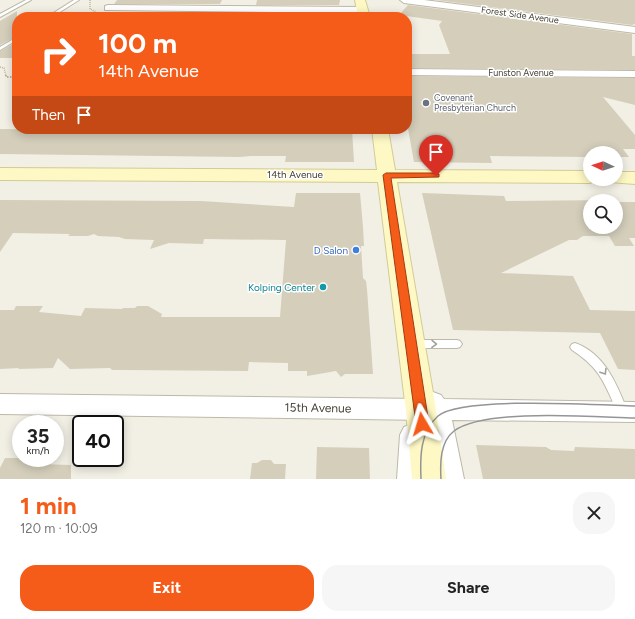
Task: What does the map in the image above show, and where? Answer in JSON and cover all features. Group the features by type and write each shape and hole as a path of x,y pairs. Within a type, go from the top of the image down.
{"street":[{"name":"Forest Side Avenue","path":"404,0 635,30"},
{"path":"108,8 237,4 362,9"},
{"name":"Funston Avenue","path":"412,72 635,74"},
{"path":"381,134 415,377 424,410 451,479"},
{"name":"14th Avenue","path":"0,174 583,177"},
{"path":"623,178 635,178"},
{"name":"15th Avenue","path":"0,404 629,412"},
{"path":"410,479 424,410"},
{"path":"424,410 429,479"}],"lane":[{"path":"0,16 29,0"},
{"path":"57,12 77,0"},
{"path":"0,49 12,41"},
{"path":"410,343 457,344"},
{"path":"576,347 591,356 601,366 629,412"}],"path":[{"path":"0,67 4,68 6,77 12,77"}],"building":[{"path":"117,0 222,0 220,4 114,4"},
{"path":"257,0 340,0 339,5 256,5"},
{"path":"436,0 635,0 635,24 632,25"},
{"path":"408,5 632,34 632,56 635,56 635,70 412,68 412,54 450,54 439,25 442,21 412,17 412,12 402,12"},
{"path":"12,14 12,39 0,45 0,21"},
{"path":"12,45 12,58 0,58 0,51"},
{"path":"412,76 635,78 635,105 603,97 635,135 635,149 623,149 623,146 583,146 583,157 490,156 492,163 414,162 409,134 412,134"},
{"path":"0,129 12,129 12,134 352,134 354,162 285,162 286,156 240,157 0,154"},
{"path":"623,149 629,157 623,157"},
{"path":"296,193 360,193 364,246 361,246 363,278 366,281 367,289 373,374 345,374 341,377 336,371 307,376 307,371 288,371 288,363 249,362 248,371 112,370 110,368 70,369 58,358 53,368 0,369 0,310 14,310 16,306 43,306 39,312 81,316 85,308 122,309 135,308 137,306 148,306 162,314 161,317 280,317 286,240 204,239 203,244 169,243 150,249 154,240 125,239 119,237 98,236 94,234 88,236 68,236 70,234 13,233 0,252 0,200 201,201 294,207"},
{"path":"422,193 504,196 506,201 583,200 583,234 623,234 623,202 635,202 635,238 629,238 634,246 615,246 609,236 583,236 577,240 569,240 501,273 573,276 590,310 635,311 635,370 618,369 600,333 453,330"},
{"path":"476,445 546,447 551,450 574,451 575,447 635,449 635,479 483,479"},
{"path":"317,447 369,448 370,479 316,479"},
{"path":"5,458 12,458 12,467 64,467 64,465 71,465 71,479 0,479 0,468"},
{"path":"262,460 271,460 274,464 286,464 285,479 250,479 252,463 257,463"}],"tram line":[{"path":"421,479 421,454 424,437 432,422 438,416 452,410 473,406 532,403 635,406"},
{"path":"441,479 441,460 443,447 446,441 454,431 469,424 490,419 541,416 635,418"}],"place":[{"name":"Covenant Presbyterian Church","path":"426,103"},
{"name":"D Salon","path":"356,250"},
{"name":"Kolping Center","path":"323,287"}],"route":[{"path":"422,424 386,175 436,176"}]}
